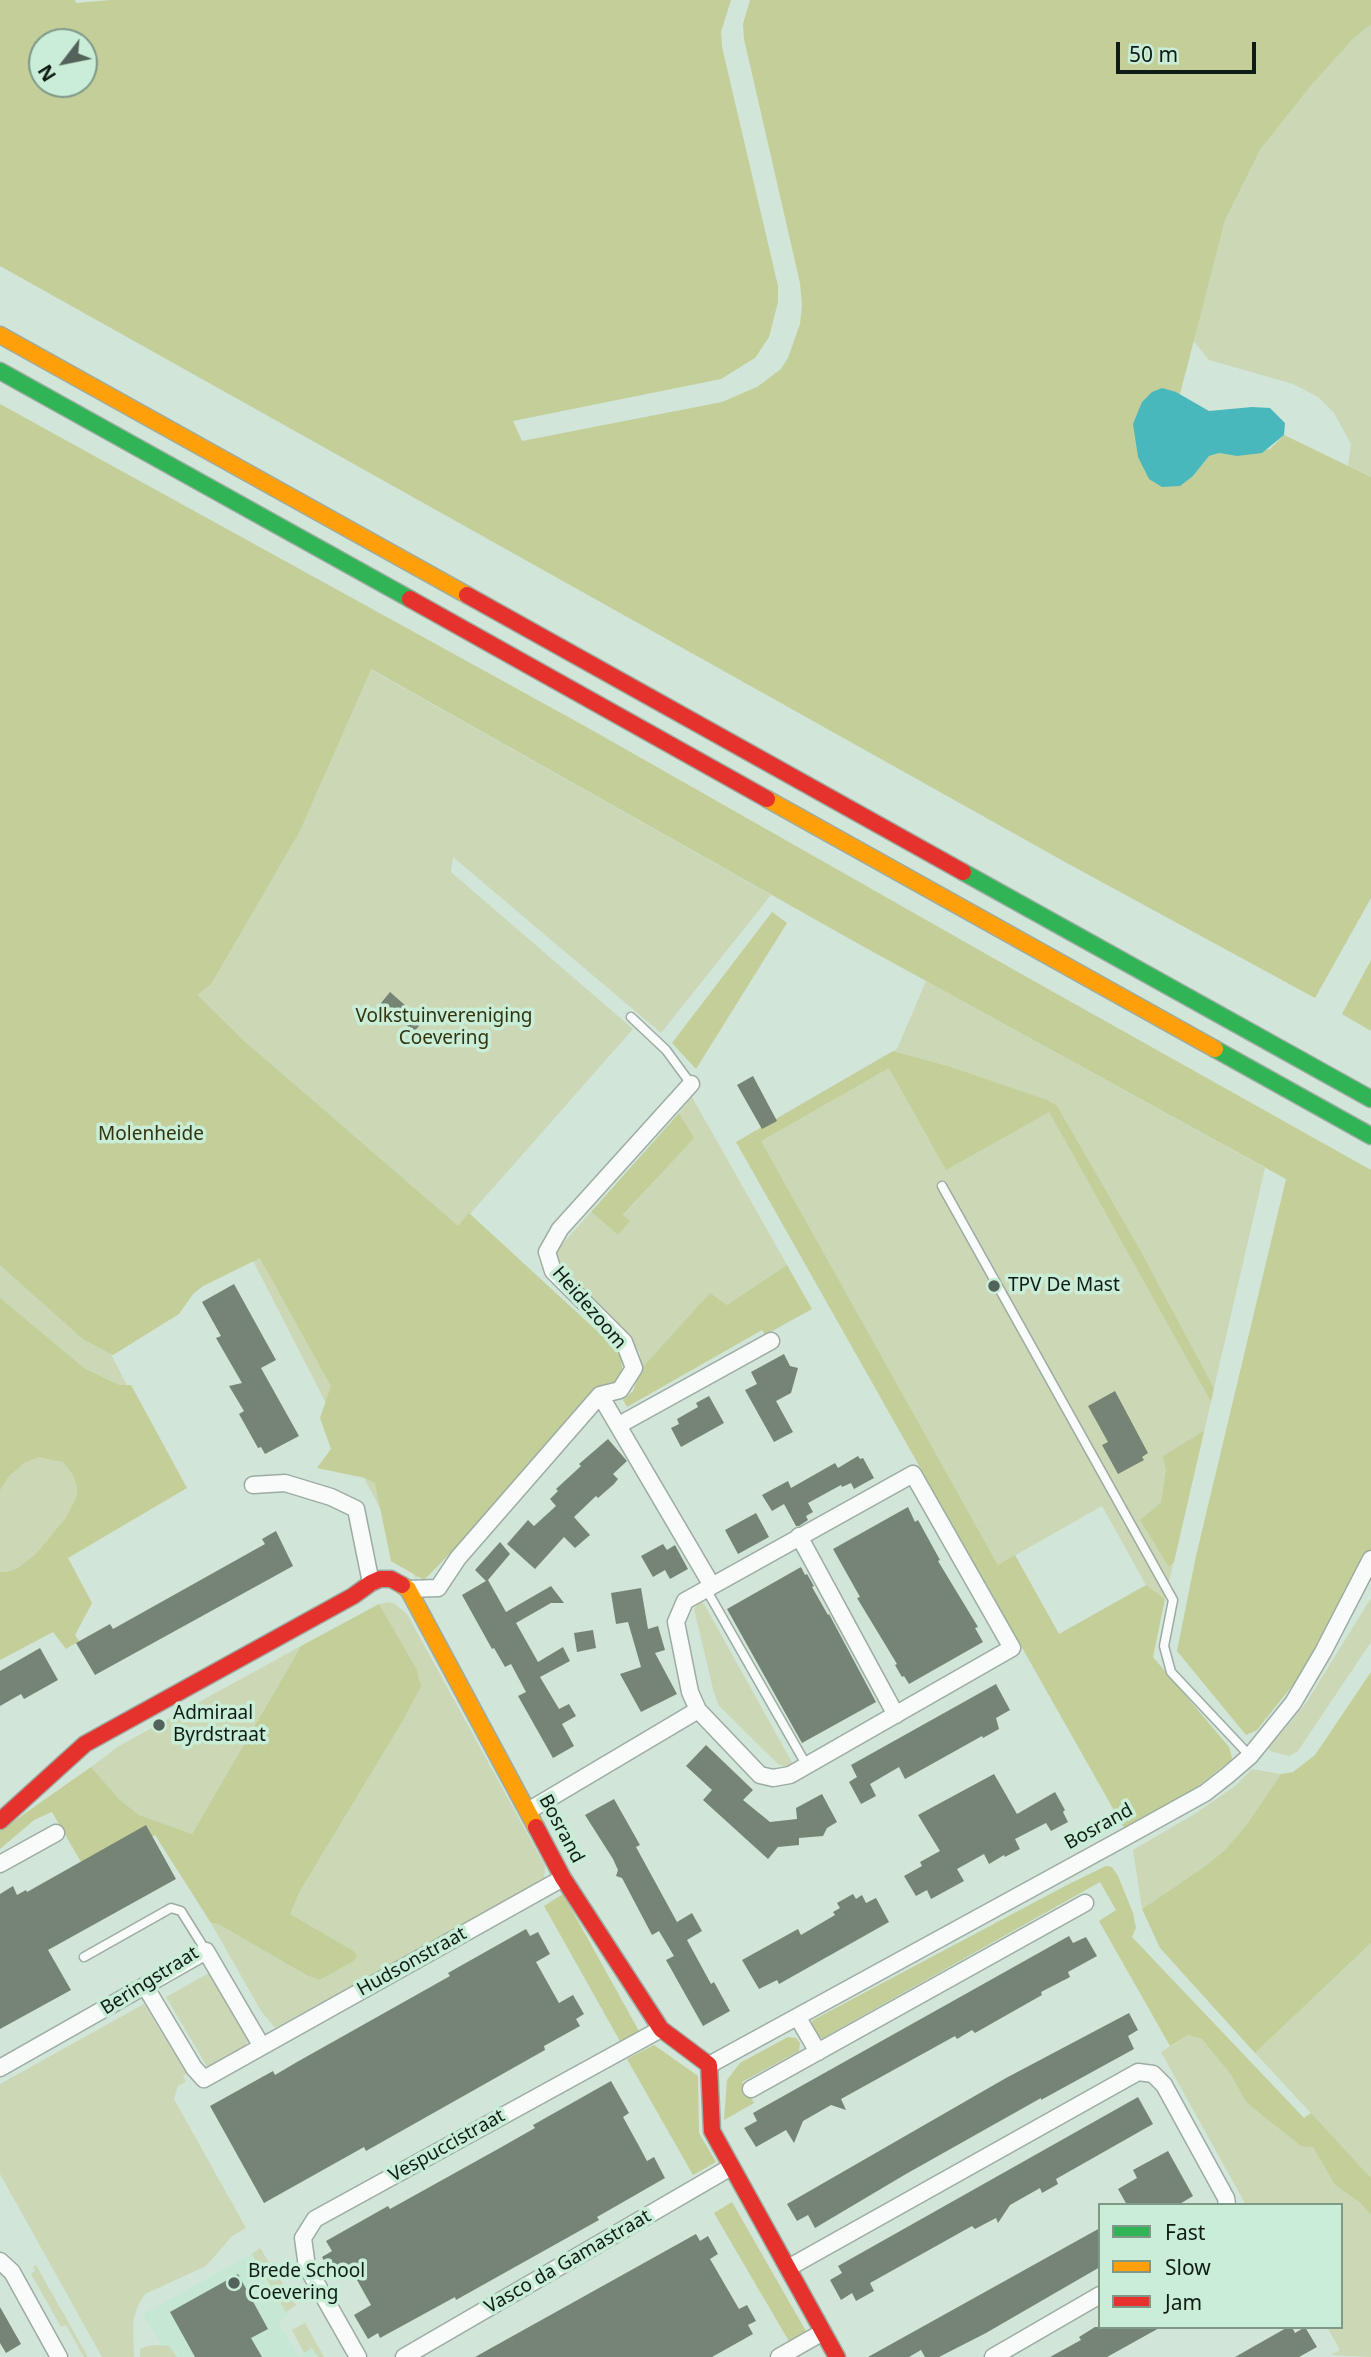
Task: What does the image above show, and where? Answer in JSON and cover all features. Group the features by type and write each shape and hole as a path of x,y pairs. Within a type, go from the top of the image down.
{"main road":[{"path":"0,335 1371,1099"},
{"path":"0,371 1371,1136"},
{"path":"0,1821 85,1744 354,1596 371,1583 380,1579 391,1579 408,1589"},
{"name":"Bosrand","path":"408,1589 562,1878 661,2029 709,2065"},
{"path":"709,2065 712,2131 837,2357"}],"street":[{"name":"Heidezoom","path":"600,1395 620,1390 634,1368 624,1342 553,1271 547,1252 560,1229 691,1084"},
{"path":"619,1425 771,1341"},
{"path":"408,1589 438,1588 458,1558 600,1395 709,1586"},
{"path":"913,1474 1012,1648 807,1766 790,1775 774,1778 760,1775 698,1710 690,1692 676,1622 685,1601 799,1536 913,1474"},
{"path":"253,1485 285,1483 356,1508 371,1583"},
{"path":"799,1536 897,1715"},
{"name":"Bosrand","path":"709,2065 1205,1793 1250,1756 1293,1703 1371,1559"},
{"path":"528,1811 698,1710"},
{"path":"0,1864 56,1833"},
{"name":"Hudsonstraat","path":"145,1986 194,2068 204,2079 562,1878"},
{"path":"751,2089 1085,1903"},
{"path":"206,1951 261,2045"},
{"name":"Beringstraat","path":"0,2068 206,1951"},
{"path":"798,2018 818,2052"},
{"name":"Vespuccistraat","path":"358,2357 307,2267 303,2238 315,2220 661,2029"},
{"path":"788,2268 1139,2072 1153,2074 1164,2085 1227,2203"},
{"name":"Vasco da Gamastraat","path":"404,2357 731,2167"},
{"path":"0,2261 12,2272 59,2357"},
{"path":"993,2357 1098,2296"},
{"path":"779,2357 823,2332"}],"lane":[{"name":"Heidezoom","path":"631,1017 666,1050 691,1084"},
{"path":"942,1186 1174,1600 1164,1646 1171,1672 1250,1756"},
{"path":"709,1586 807,1766"},
{"name":"Beringstraat","path":"84,1957 172,1908 181,1911 206,1951"}],"shaded area":[{"name":"Brede School Coevering","path":"252,2254 289,2316 278,2322 298,2356 312,2348 318,2357 168,2357 143,2314"}],"green space":[{"path":"0,0 75,0 76,3 111,0 731,0 721,32 722,47 778,286 778,302 769,337 755,358 721,379 513,421 522,441 722,402 757,387 781,369 788,358 800,324 800,283 744,39 743,24 750,0 1371,0 1371,24 1352,40 1309,88 1260,150 1225,220 1180,394 1162,388 1193,476 1209,456 1219,453 1237,456 1270,449 1284,435 1371,477 1371,898 1315,998 1065,862 0,266"},
{"path":"1371,24 1371,477 1348,466 1351,444 1334,413 1318,397 1293,384 1209,360 1193,340 1225,220 1260,150 1309,88 1352,40"},
{"name":"Molenheide","path":"0,404 590,729 1371,1170 1371,1551 1304,1671 1257,1730 1246,1735 1177,1651 1196,1556 1286,1179 857,943 371,669 300,831 211,984 197,995 244,1041 458,1226 469,1213 621,1353 622,1370 611,1389 424,1580 391,1561 375,1483 365,1478 317,1468 331,1449 320,1418 331,1386 260,1258 203,1286 193,1294 179,1314 113,1355 83,1339 0,1265"},
{"name":"Molenheide","path":"0,417 209,985 300,831 370,669 771,895 661,1033 453,857 451,872 633,1029 463,1222 614,1363 416,1579 247,1249 110,1352 178,1486 45,1571 0,1639"},
{"path":"772,912 787,923 696,1069 672,1043"},
{"path":"1371,960 1371,1031 1342,1014"},
{"path":"926,981 1265,1168 1214,1388 1144,1257 1045,1099 948,1066 893,1051 897,1049"},
{"path":"893,1051 948,1066 1045,1099 1057,1106 1144,1257 1214,1388 1211,1402 1049,1112 946,1170 889,1068 761,1141 998,1565 1015,1555 1059,1634 1146,1585 1165,1599 1153,1657 1229,1747 1232,1757 1193,1790 1124,1828 736,1142"},
{"name":"TPV De Mast","path":"889,1068 1049,1112 1211,1402 1165,1599 1146,1585 1102,1506 998,1565 760,1140"},
{"path":"692,1097 787,1265 727,1305 710,1294 641,1369 640,1353 629,1338 553,1265 556,1251 591,1212 618,1235 623,1216 693,1138 679,1113"},
{"path":"679,1113 694,1138 623,1215 630,1221 618,1235 591,1212"},
{"path":"787,1265 812,1309 765,1335 762,1330 627,1407 623,1400 633,1391 641,1369 710,1293 727,1305"},
{"path":"0,1298 85,1369 119,1385 131,1385 187,1488 68,1558 92,1603 75,1635 79,1641 66,1649 53,1632 0,1660 0,1572 18,1568 35,1555 66,1518 77,1496 77,1486 63,1462 39,1457 24,1463 9,1476 0,1490"},
{"path":"1204,1431 1174,1562 1169,1567 1140,1520 1161,1503 1166,1470 1163,1456"},
{"path":"1371,1598 1371,1642 1298,1751 1289,1756 1270,1751 1267,1746 1279,1736 1306,1703"},
{"path":"389,1602 407,1614 545,1866 544,1880 275,2028 261,2011 211,1923 218,1924 308,1976 320,1980 357,1957 354,1951 290,1914 300,1891 401,1724 420,1679 379,1604"},
{"path":"703,1602 794,1766 789,1768 778,1764 719,1706 694,1609"},
{"path":"379,1604 417,1670 421,1686 300,1891 290,1914 354,1951 357,1956 354,1961 320,1980 308,1976 218,1924 211,1923 155,1835 88,1874 52,1812 34,1820 0,1849 0,1831 91,1767 119,1799 139,1815 192,1834 301,1646"},
{"path":"301,1646 192,1834 139,1815 119,1799 91,1767 119,1746"},
{"path":"1371,1672 1371,1943 1255,2053 1160,1948 1142,1909 1225,1850 1247,1824 1281,1774 1293,1772 1315,1755"},
{"path":"1252,1769 1281,1774 1247,1824 1225,1850 1204,1867 1142,1909 1133,1850 1196,1813 1235,1786"},
{"path":"1106,1866 1112,1867 1118,1876 1133,1913 1136,1928 1132,1937 1304,2118 1311,2113 1371,2178 1371,2215 1359,2202 1335,2185 1313,2147 1301,2146 1246,2102 1231,2075 1202,2039 1188,2035 1170,2046 1099,1921 1116,1910 1100,1882 823,2038 814,2036 810,2025 813,2020"},
{"path":"563,1894 640,2033 621,2043 544,1906"},
{"path":"1371,1943 1371,2178 1255,2053"},
{"path":"209,1973 248,2041 244,2048 208,2068 166,1997"},
{"path":"144,2004 187,2074 183,2076 186,2082 178,2086 174,2099 246,2228 232,2236 206,2266 145,2294 138,2305 133,2322 134,2357 102,2357 0,2174 0,2084"},
{"path":"1188,2035 1202,2039 1231,2075 1246,2102 1313,2147 1335,2185 1359,2202 1371,2215 1371,2357 1331,2355 1340,2350 1328,2329 1343,2329 1343,2203 1245,2203 1161,2052"},
{"path":"788,2037 796,2038 800,2043 799,2051 742,2082 754,2103 724,2120 727,2080 740,2063"},
{"path":"654,2045 698,2076 699,2133 716,2162 693,2175 627,2059"},
{"path":"732,2202 807,2333 790,2343 714,2213"},
{"path":"260,2248 296,2305 286,2312 252,2254"},
{"path":"36,2265 88,2357 84,2357 66,2325 61,2327 31,2274"},
{"path":"305,2323 324,2357 318,2357 312,2348 304,2353 292,2330"},
{"path":"156,2345 169,2346 177,2357 140,2357 140,2349"}],"water":[{"path":"1162,388 1176,392 1209,411 1270,408 1285,423 1284,435 1262,453 1237,456 1219,453 1209,456 1193,476 1180,486 1162,487 1149,479 1138,457 1133,424 1142,402 1152,392"}],"building":[{"path":"390,992 423,1021 414,1032 381,1003"},
{"path":"753,1076 777,1121 762,1129 737,1085"},
{"path":"234,1284 276,1360 261,1368 299,1436 265,1454 261,1447 258,1448 239,1414 244,1411 229,1386 242,1383 216,1338 221,1336 202,1302"},
{"path":"784,1354 790,1366 798,1368 791,1393 776,1401 793,1432 774,1442 745,1390 757,1384 751,1372"},
{"path":"1115,1391 1148,1453 1142,1457 1144,1460 1118,1474 1102,1445 1108,1442 1088,1406"},
{"path":"709,1396 724,1423 681,1447 671,1428 679,1424 677,1419 698,1407 696,1403"},
{"path":"608,1439 627,1461 613,1474 618,1479 614,1484 598,1498 596,1496 574,1517 590,1535 575,1548 564,1537 535,1569 507,1544 528,1520 534,1526 556,1506 550,1499 558,1491 556,1489"},
{"path":"858,1456 863,1458 874,1478 854,1489 851,1483 842,1487 841,1485 808,1503 813,1512 806,1516 808,1520 799,1526 796,1526 784,1504 772,1511 762,1495 788,1481 791,1488 835,1463 838,1468"},
{"path":"908,1507 978,1627 975,1628 983,1642 909,1684 904,1676 902,1677 857,1598 860,1597 833,1549"},
{"path":"756,1513 769,1537 738,1554 725,1530"},
{"path":"276,1531 293,1566 95,1675 76,1643 110,1624 113,1629 265,1544 262,1539"},
{"path":"500,1542 510,1554 488,1580 506,1612 551,1586 564,1603 551,1603 516,1623 538,1662 563,1647 570,1661 540,1677 559,1709 569,1704 576,1716 562,1724 574,1746 553,1758 518,1696 526,1692 511,1664 505,1667 494,1648 492,1649 462,1595 486,1581 475,1570"},
{"path":"663,1544 667,1550 675,1545 688,1569 670,1579 665,1570 653,1577 641,1556"},
{"path":"801,1567 814,1586 812,1587 876,1702 802,1743 727,1609"},
{"path":"641,1588 648,1629 658,1626 665,1650 655,1653 677,1694 641,1712 620,1674 641,1667 628,1622 616,1624 611,1593"},
{"path":"593,1630 596,1648 577,1652 574,1633"},
{"path":"40,1648 58,1680 24,1699 21,1694 0,1706 0,1671"},
{"path":"996,1684 1010,1710 996,1718 999,1729 905,1779 899,1767 870,1784 876,1796 861,1804 849,1782 857,1777 851,1765"},
{"path":"706,1745 753,1790 743,1800 770,1822 797,1819 796,1808 822,1794 837,1822 827,1828 823,1836 799,1838 799,1845 778,1847 768,1859 703,1800 712,1790 686,1766"},
{"path":"994,1774 1017,1814 1055,1792 1068,1822 1051,1831 1046,1823 1015,1839 1020,1849 989,1864 984,1854 957,1869 964,1881 931,1899 927,1890 916,1896 904,1876 922,1866 920,1862 940,1851 918,1815"},
{"path":"614,1799 640,1845 636,1847 677,1922 692,1913 702,1931 687,1940 711,1984 714,1982 730,2011 703,2026 666,1960 674,1956 659,1931 652,1935 622,1878 616,1876 618,1870 613,1859 585,1815"},
{"path":"146,1825 176,1879 48,1950 71,1990 0,2029 0,1894 13,1886 17,1895 26,1890 27,1892"},
{"path":"853,1894 856,1899 862,1895 866,1903 876,1898 889,1922 779,1984 777,1980 759,1989 742,1960 798,1929 801,1935 835,1915 833,1912 840,1908 837,1903"},
{"path":"526,1929 530,1936 538,1932 550,1954 536,1962 559,2003 573,1995 584,2014 576,2019 580,2026 544,2046 545,2050 366,2151 364,2147 264,2203 210,2106 273,2071 275,2075 450,1976 448,1973"},
{"path":"1069,1936 1073,1943 1086,1937 1097,1956 1068,1972 1070,1977 975,2033 972,2030 957,2039 955,2036 841,2099 846,2110 831,2105 803,2121 794,2143 786,2130 756,2147 744,2128 757,2121 753,2113"},
{"path":"1129,2013 1138,2030 1128,2036 1134,2049 1041,2098 815,2228 808,2215 797,2221 787,2204 1006,2078"},
{"path":"611,2081 629,2113 623,2117 647,2161 654,2157 665,2178 597,2217 599,2220 456,2300 455,2297 380,2338 378,2333 368,2339 354,2315 371,2305 348,2264 332,2274 322,2257 332,2251 326,2241 498,2149 535,2128 533,2125"},
{"path":"1138,2097 1153,2124 1056,2179 1058,2184 1042,2193 1040,2188 1010,2205 998,2223 996,2218 975,2229 972,2226 870,2283 874,2291 856,2301 852,2293 841,2300 830,2280 842,2273 838,2266"},
{"path":"1168,2151 1193,2196 1181,2203 1126,2203 1118,2189 1137,2178 1133,2170"},
{"path":"1098,2229 1098,2268 986,2333 939,2357 925,2357 921,2350 909,2357 868,2357"},
{"path":"696,2234 700,2241 708,2236 718,2254 710,2259 739,2309 747,2305 756,2321 748,2325 753,2334 712,2357 475,2357"},
{"path":"238,2274 268,2329 251,2338 262,2357 195,2357 170,2312"},
{"path":"0,2307 21,2344 6,2353 0,2343"},
{"path":"1095,2327 1157,2329 1107,2357 1050,2357 1081,2340 1079,2337"},
{"path":"1284,2329 1293,2329 1295,2333 1306,2329 1317,2347 1299,2357 1235,2357"}],"traffic: fast":[{"path":"0,371 410,599"},
{"path":"963,872 1371,1099"},
{"path":"1215,1049 1371,1136"}],"traffic: slow":[{"path":"0,335 467,595"},
{"path":"767,799 1215,1049"},
{"path":"402,1585 408,1589 536,1827"}],"traffic: jam":[{"path":"467,595 963,872"},
{"path":"410,599 767,799"},
{"path":"0,1821 85,1744 353,1596 371,1583 380,1579 391,1579 402,1585"},
{"path":"536,1827 563,1878 661,2029 709,2065 712,2131 837,2357"}],"place":[{"name":"TPV De Mast","path":"994,1286"},
{"name":"Admiraal Byrdstraat","path":"159,1725"},
{"name":"Brede School Coevering","path":"234,2283"}],"park label":[{"name":"Volkstuinvereniging Coevering","path":"444,1028"}]}
